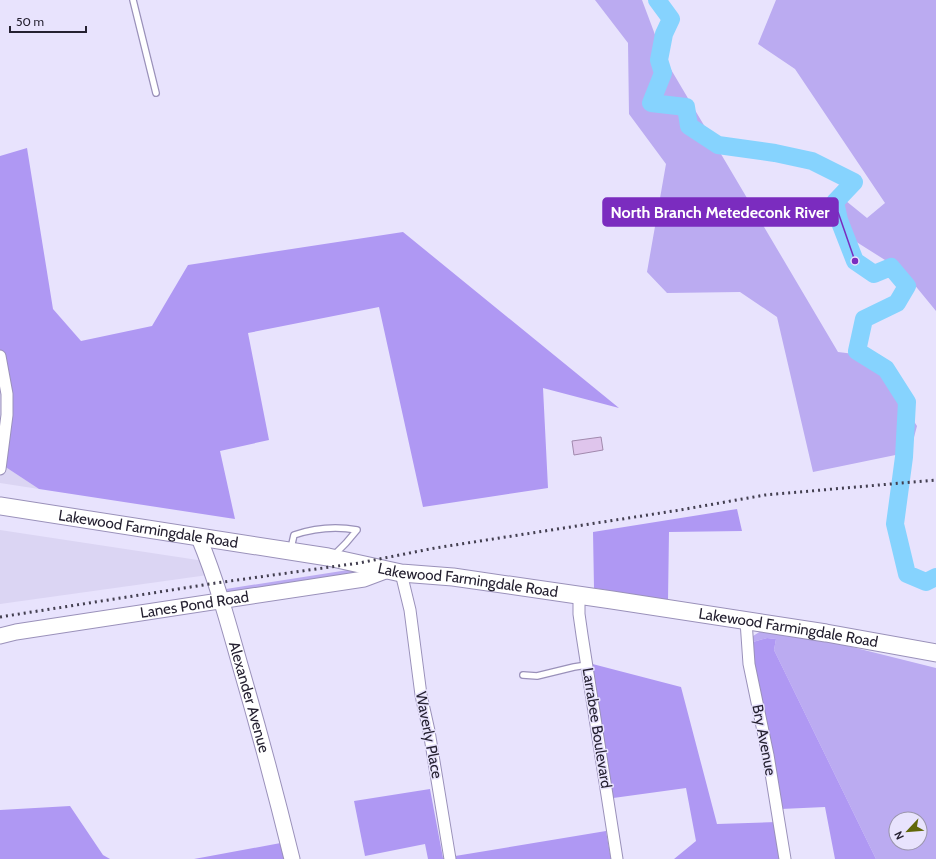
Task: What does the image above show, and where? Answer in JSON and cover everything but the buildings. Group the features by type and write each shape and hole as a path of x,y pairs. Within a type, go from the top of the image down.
{"main road":[{"name":"Lakewood Farmingdale Road","path":"0,506 331,557 395,572 453,577 862,638 936,653"}],"street":[{"path":"0,356 3,398 7,416 0,466"},
{"name":"Alexander Avenue","path":"200,538 210,563 266,756 292,859"},
{"name":"Lanes Pond Road","path":"0,636 16,632 364,579 395,572"},
{"name":"Waverly Place","path":"395,572 410,610 421,695 430,732 450,859"},
{"name":"Larrabee Boulevard","path":"579,596 579,614 617,859"},
{"name":"Bry Avenue","path":"746,621 749,664 768,755 785,859"}],"lane":[{"path":"133,0 156,93"},
{"path":"290,551 294,535 307,531 331,528 357,530 331,557"},
{"path":"523,675 538,676 587,665"}],"shaded area":[{"path":"595,0 642,0 663,56 838,352 871,356 917,426 910,452 813,472 777,317 740,292 667,293 647,272 666,164 629,114 628,43"},
{"path":"776,0 936,0 936,311 904,272 809,212 835,192 867,218 885,203 795,69 758,44"},
{"path":"27,148 53,309 81,341 152,326 188,265 403,232 619,408 543,388 548,488 423,507 379,307 248,333 269,440 220,451 235,519 39,489 4,466 0,355 0,156"},
{"path":"0,355 4,466 39,489 0,483"},
{"path":"737,509 742,531 669,532 668,600 594,588 593,532"},
{"path":"0,530 211,562 215,574 0,604"},
{"path":"348,570 359,572 358,575 228,592 226,589"},
{"path":"761,631 832,642 936,668 936,859 876,859 774,650 776,639 767,638 753,642 753,636"},
{"path":"767,638 776,639 774,650 876,859 835,859 825,807 781,809 753,664 753,642"},
{"path":"581,661 681,687 717,824 777,822 783,859 674,859 696,841 686,788 606,799"},
{"path":"430,789 443,858 606,831 611,859 428,859 425,844 365,856 354,801"},
{"path":"70,806 103,855 110,859 0,859 0,810"},
{"path":"286,842 290,859 194,859"}],"waterway":[{"path":"657,0 671,19 664,34 659,60 663,73 651,103 686,107 689,126 718,145 775,153 812,161 854,182 835,202 839,220 855,261 874,274 891,267 907,286 897,303 864,319 857,351 886,369 907,402 904,457 895,524 907,574 926,582 936,577"}],"railway":[{"path":"0,617 216,583 359,563 435,548 680,510 765,495 936,480"}],"place":[{"name":"North Branch Metedeconk River","path":"855,261"}]}
